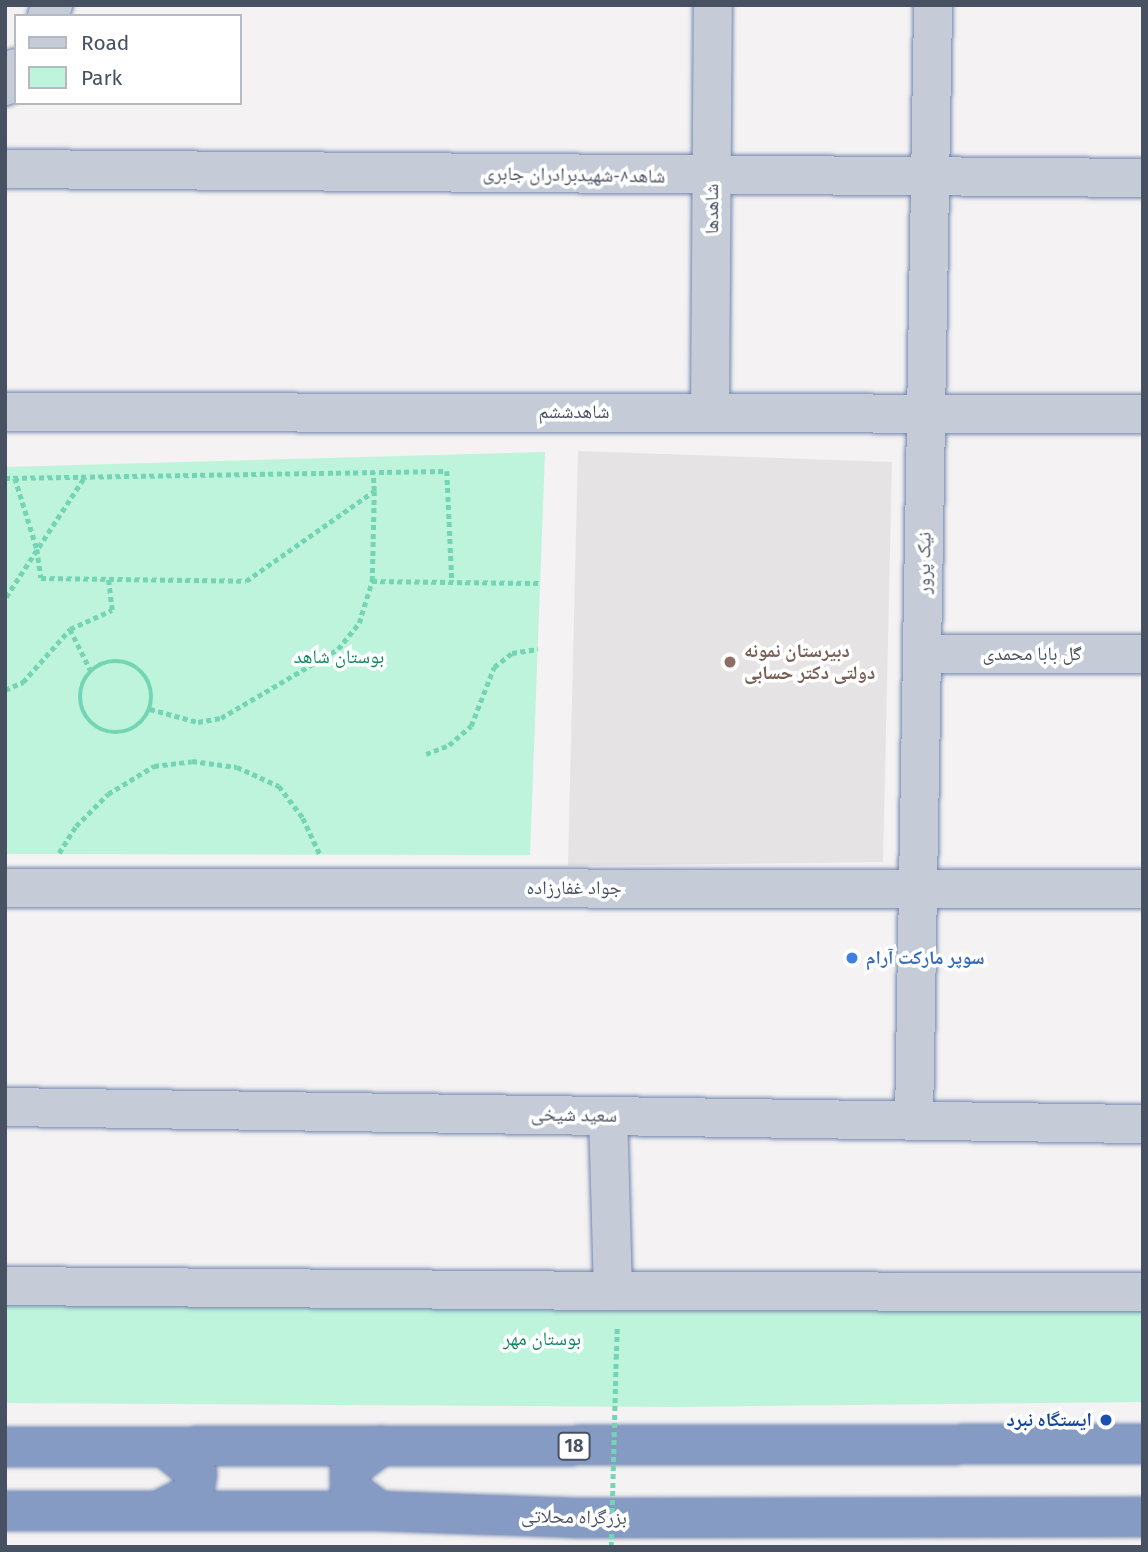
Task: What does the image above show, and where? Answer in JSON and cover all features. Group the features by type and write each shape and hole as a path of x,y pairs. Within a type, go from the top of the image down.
{"highway":[{"name":"18","path":"5,1447 1143,1444"},
{"path":"379,1511 350,1489 350,1469 381,1446"},
{"path":"158,1511 194,1493 197,1474 165,1447"},
{"name":"بزرگراه محلاتی","path":"5,1511 379,1511 576,1518 1143,1517"}],"street":[{"name":"شاهدها","path":"710,412 713,5"},
{"name":"نیک پرور","path":"914,1120 933,5"},
{"name":"شاهد۸-شهیدبرادران جابری","path":"5,169 1143,178"},
{"name":"شاهدششم","path":"5,412 1143,414"},
{"name":"گل بابا محمدی","path":"922,654 1143,654"},
{"name":"جواد غفارزاده","path":"5,888 1143,889"},
{"name":"سعید شیخی","path":"5,1107 1143,1124"},
{"path":"608,1116 615,1307"},
{"path":"5,1286 615,1307 1143,1293"}],"path":[{"path":"5,478 447,471 452,582"},
{"path":"149,709 198,722 220,718 276,688 338,649 359,622 372,581 373,472"},
{"path":"6,597 85,477"},
{"path":"15,478 37,550 41,578 246,582 374,491"},
{"path":"5,690 23,682 70,629 112,610 108,579"},
{"path":"372,581 540,583"},
{"path":"70,629 91,671"},
{"path":"426,754 449,745 471,726 482,687 494,667 512,653 538,649"},
{"path":"112,661 135,667 150,685 149,709 134,727 112,733 101,730 83,714 80,703 84,680 91,671 112,661"},
{"path":"59,854 76,826 108,794 154,766 192,761 237,767 279,786 303,818 320,854"},
{"path":"611,1547 615,1307"}],"shaded area":[{"name":"دبیرستان نمونه دولتی دکتر حسابی","path":"578,451 892,462 883,862 568,866"}],"green space":[{"name":"بوستان شاهد","path":"545,452 530,855 5,854 5,467"},
{"name":"بوستان مهر","path":"5,1268 1143,1274 1143,1402 676,1407 5,1403"}],"place":[{"name":"دبیرستان نمونه دولتی دکتر حسابی","path":"730,662"},
{"name":"سوپر مارکت آرام","path":"852,958"},
{"name":"ایستگاه نبرد","path":"1106,1420"}]}
